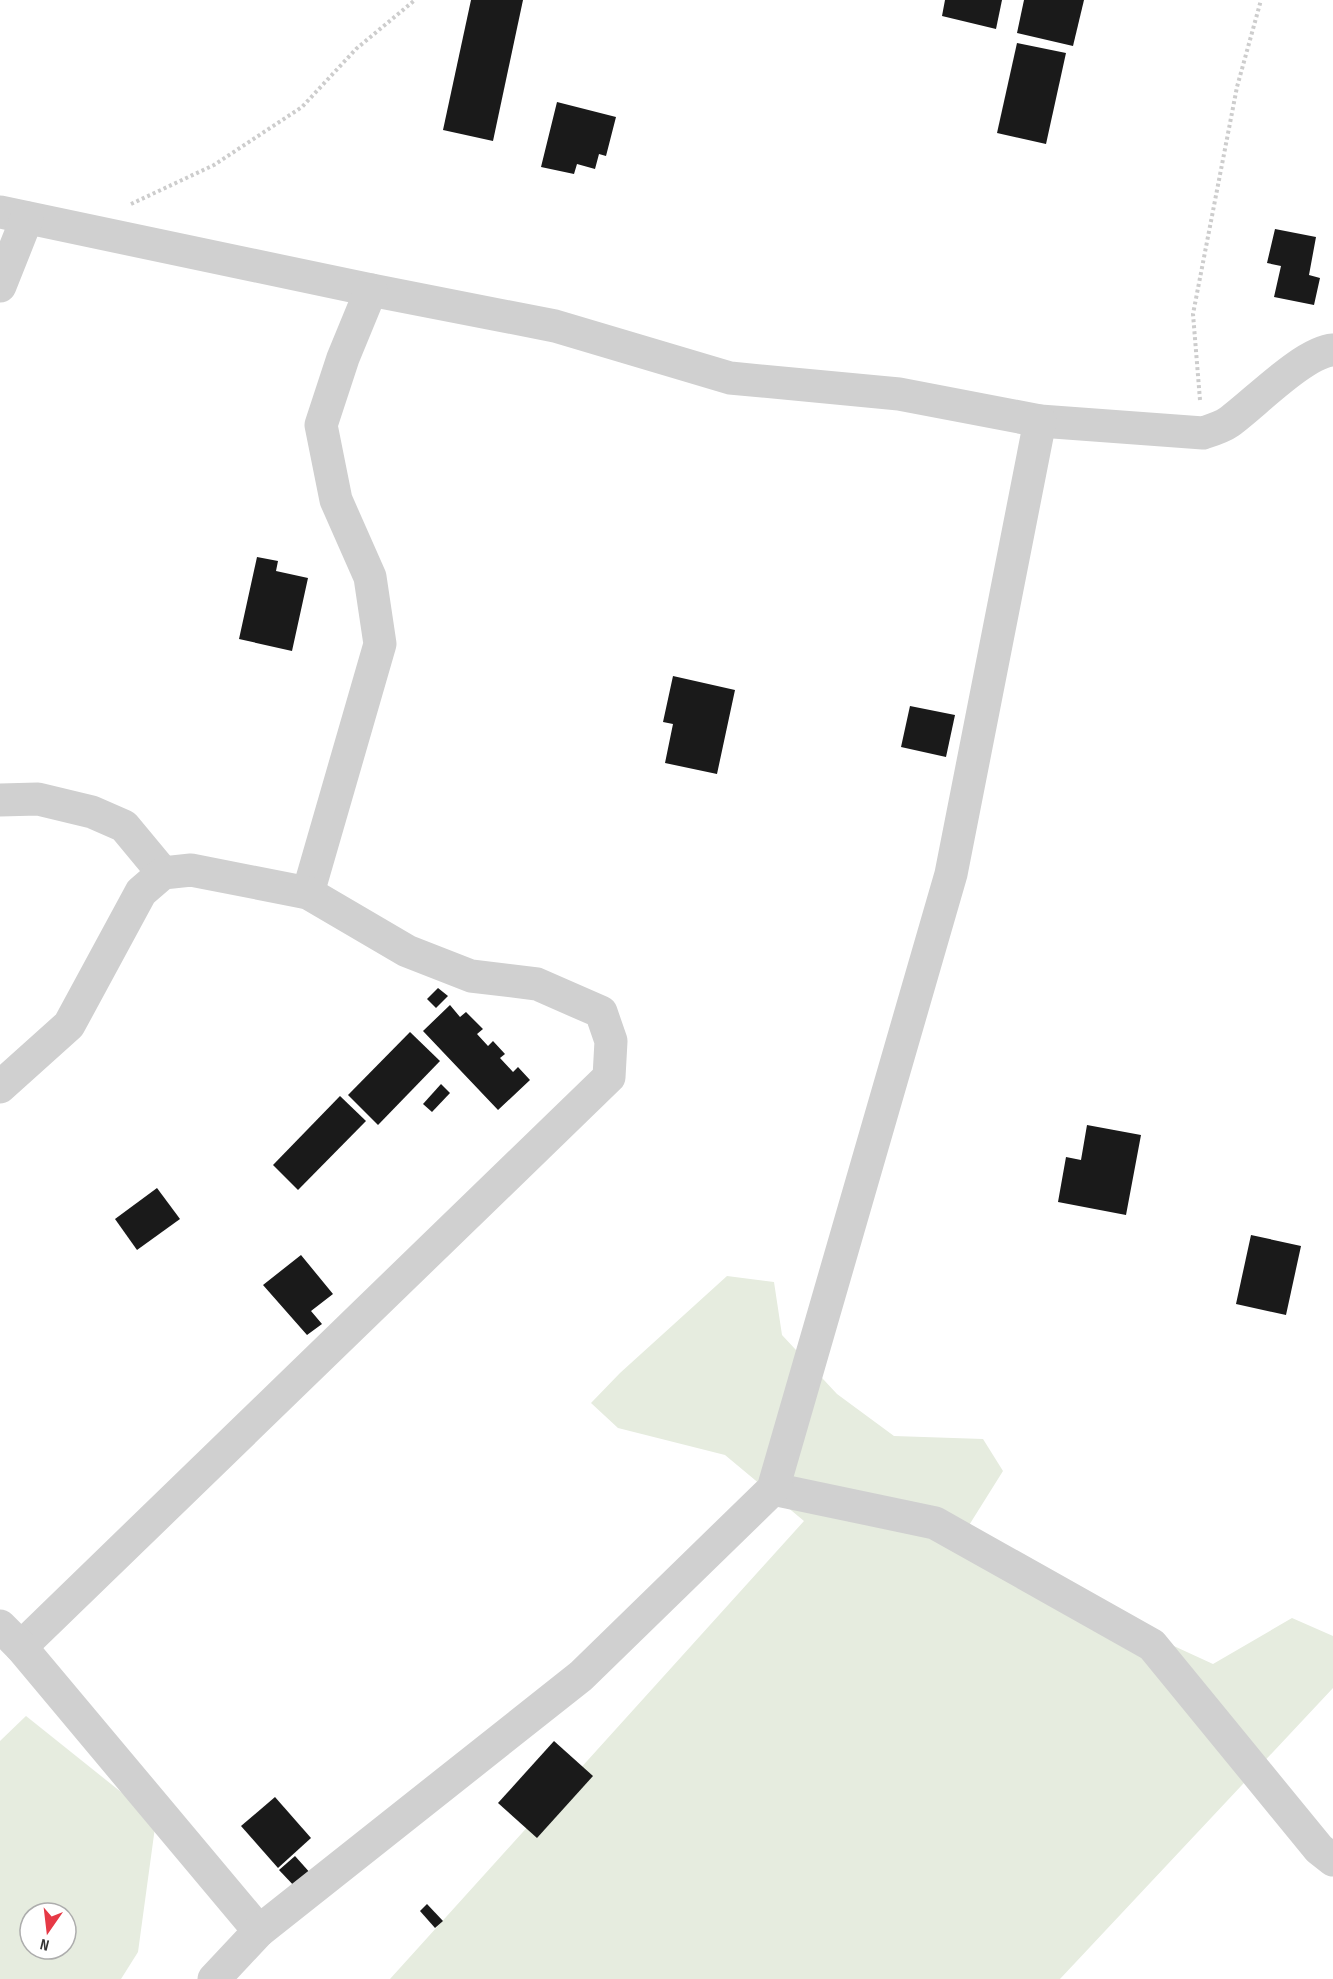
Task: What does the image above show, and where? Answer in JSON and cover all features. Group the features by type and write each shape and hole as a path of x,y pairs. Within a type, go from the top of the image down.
{"street":[{"path":"0,286 14,215 555,326 730,378 899,394 1040,421 1203,433 1227,423 1291,372 1325,351 1333,350"},
{"path":"309,893 380,644 370,577 336,500 321,426 343,358 371,290"},
{"path":"214,1979 258,1931 581,1676 773,1489 951,874 1040,421"},
{"path":"0,800 39,799 92,812 124,826 163,873"},
{"path":"0,1087 69,1025 141,892 163,873 191,870 309,893 407,951 471,976 537,984 601,1012 612,1041 609,1077 10,1636 258,1931"},
{"path":"773,1489 935,1523 1152,1645 1319,1849 1333,1860"}],"path":[{"path":"127,206 214,165 302,107 356,49 415,0"},
{"path":"1203,433 1192,314 1237,87 1261,0"}],"shaded area":[{"path":"727,1276 774,1282 782,1335 837,1394 894,1436 983,1439 1003,1471 956,1546 1213,1664 1292,1618 1333,1636 1333,1688 1060,1979 390,1979 804,1521 725,1455 618,1428 591,1403 620,1373"},
{"path":"26,1716 156,1820 138,1952 121,1979 0,1979 0,1741"}],"building":[{"path":"471,0 523,0 493,141 443,130"},
{"path":"945,0 1002,0 996,29 942,16"},
{"path":"1024,0 1084,0 1073,46 1017,33"},
{"path":"1017,43 1066,53 1046,144 997,133"},
{"path":"557,102 616,117 606,156 599,154 595,169 577,164 574,174 541,167"},
{"path":"1275,229 1316,237 1309,275 1320,278 1314,305 1274,297 1281,266 1267,263"},
{"path":"257,557 278,561 276,571 308,578 292,651 239,639"},
{"path":"673,676 735,690 717,774 665,763 673,724 663,722"},
{"path":"910,706 955,715 946,757 901,747"},
{"path":"438,988 448,996 436,1008 427,999"},
{"path":"450,1005 460,1017 466,1012 483,1029 477,1034 488,1046 493,1041 505,1054 500,1058 513,1072 518,1067 530,1080 498,1110 423,1031"},
{"path":"410,1032 440,1061 378,1125 348,1095"},
{"path":"441,1084 450,1093 432,1112 423,1104"},
{"path":"340,1096 366,1121 298,1190 273,1165"},
{"path":"1087,1125 1141,1135 1126,1215 1058,1202 1066,1157 1081,1160"},
{"path":"157,1188 180,1219 137,1250 115,1219"},
{"path":"1251,1235 1301,1246 1286,1315 1236,1304"},
{"path":"301,1255 333,1294 311,1311 322,1324 307,1335 263,1285"},
{"path":"554,1741 593,1776 537,1838 498,1803"},
{"path":"275,1797 311,1838 278,1868 241,1826"},
{"path":"295,1856 312,1875 297,1889 279,1870"},
{"path":"427,1904 443,1921 435,1928 420,1911"}]}
